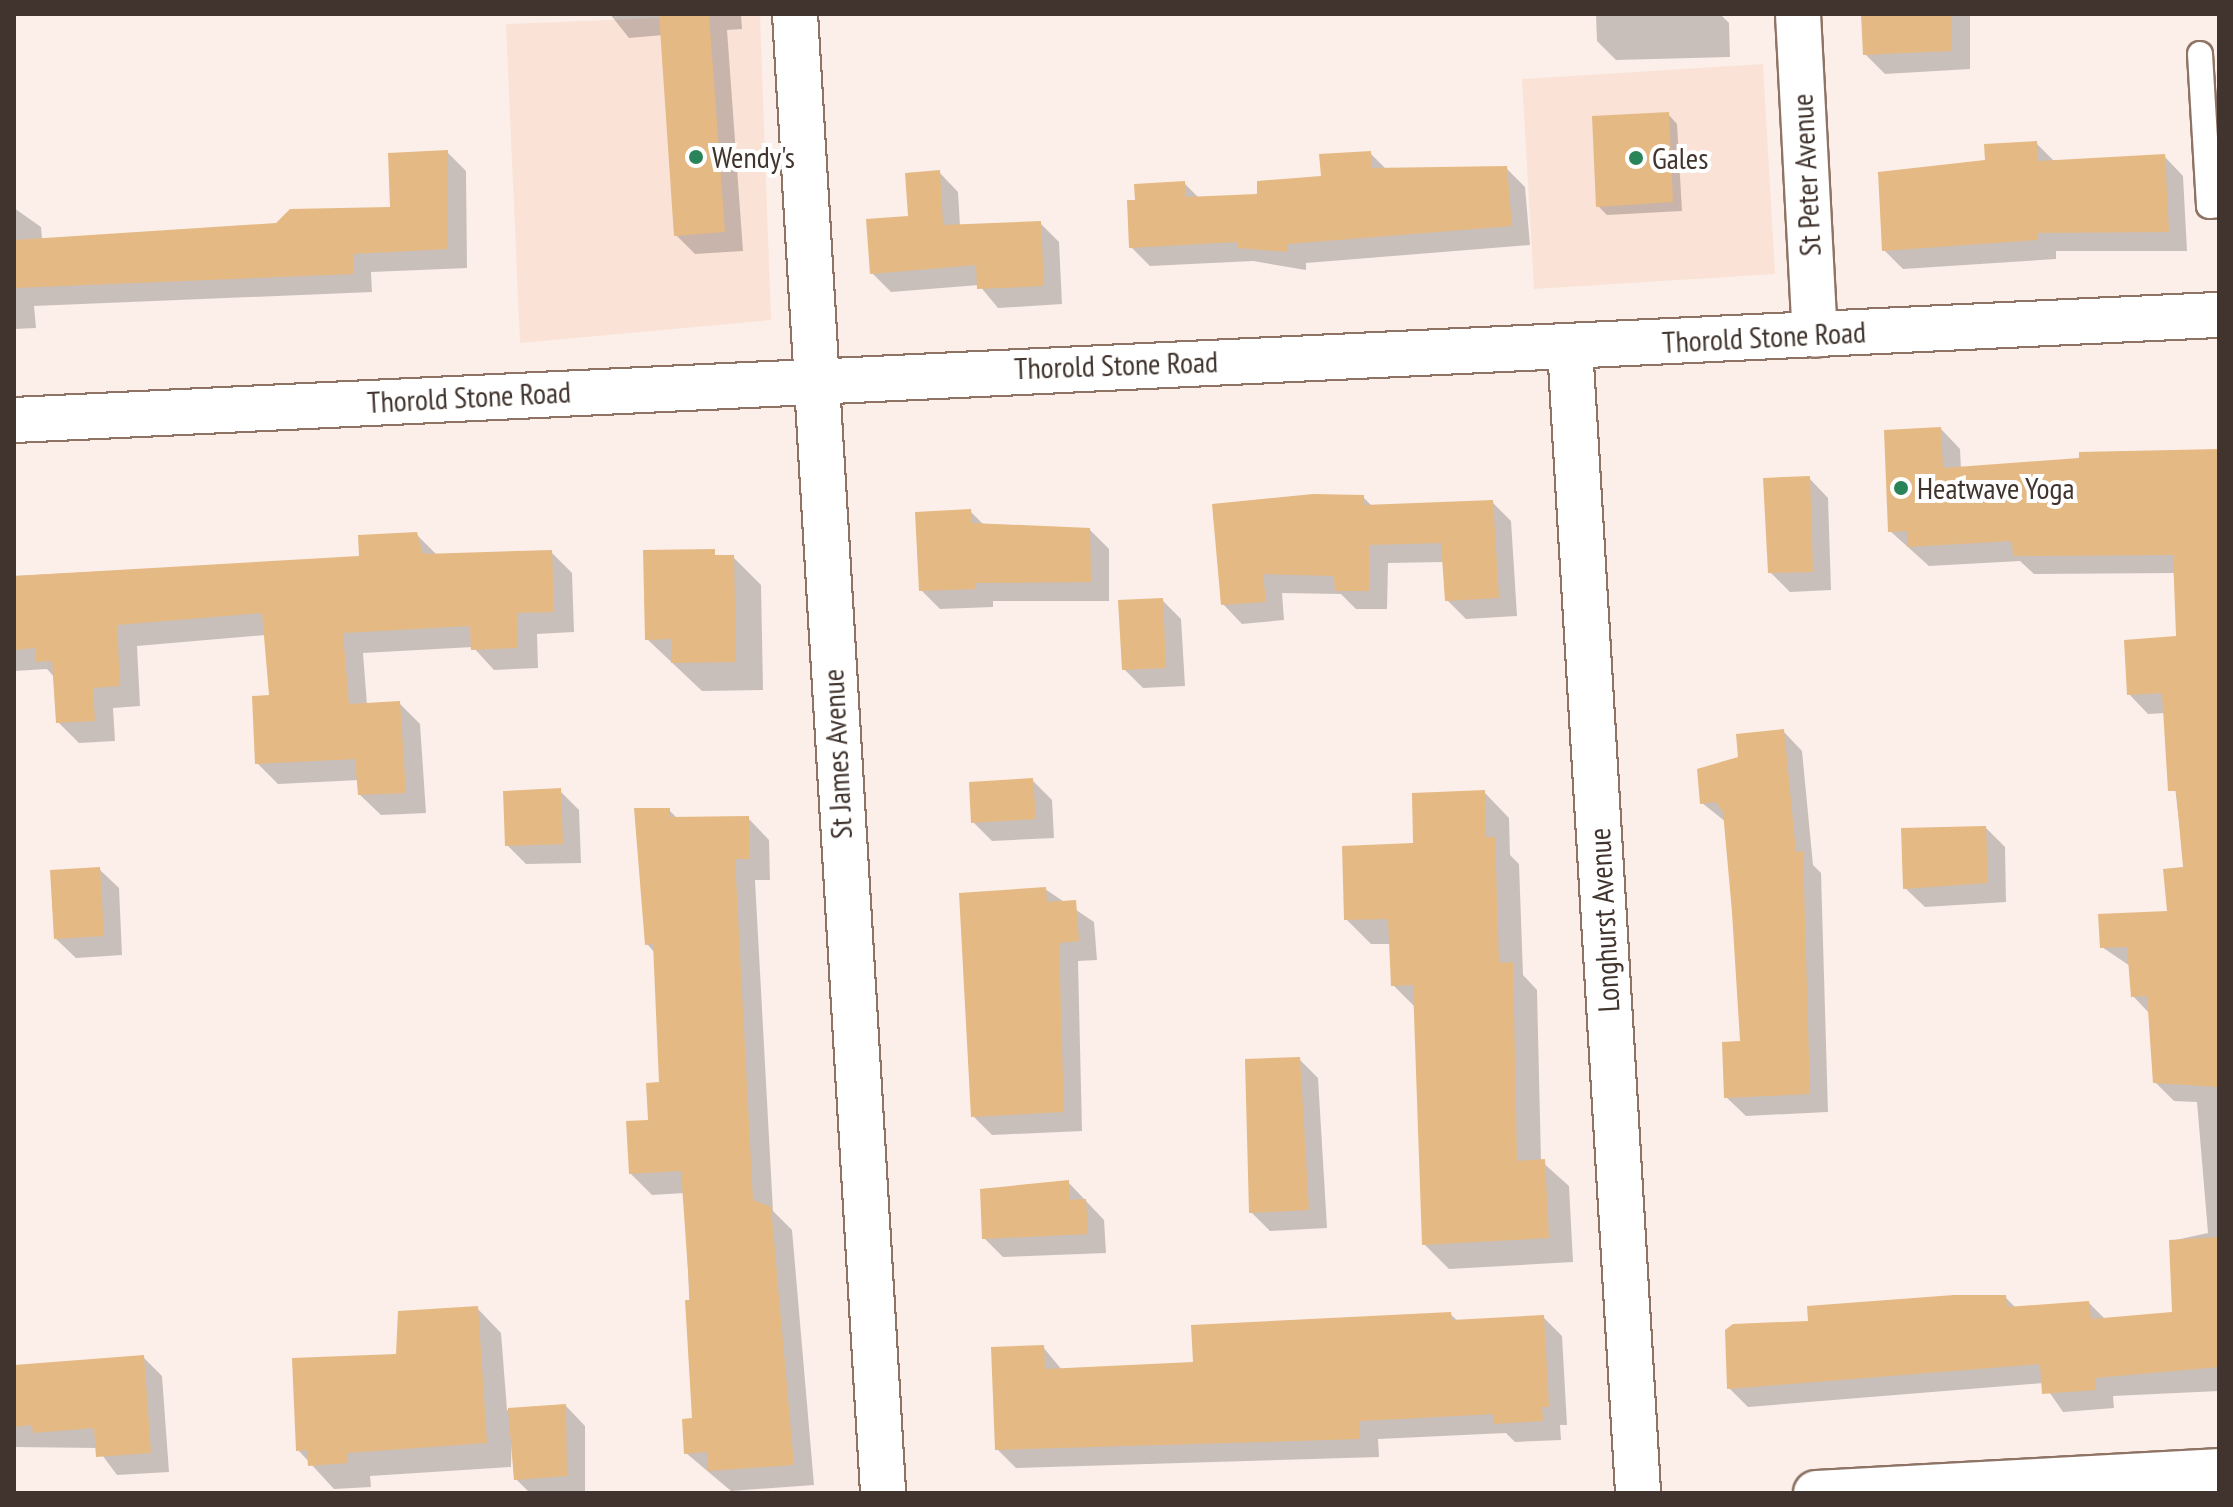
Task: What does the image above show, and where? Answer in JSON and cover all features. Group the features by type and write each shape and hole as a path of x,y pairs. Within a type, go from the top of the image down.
{"street":[{"name":"St James Avenue","path":"795,14 883,1493"},
{"name":"St Peter Avenue","path":"1798,14 1815,335"},
{"name":"Thorold Stone Road","path":"14,420 815,379 1570,347 2219,315"},
{"name":"Longhurst Avenue","path":"1570,347 1638,1493"},
{"path":"1816,1493 2219,1471"}],"lane":[{"path":"2200,54 2209,206 2219,205"}],"shaded area":[{"path":"760,14 771,320 520,343 506,24"},
{"path":"1763,64 1775,274 1534,289 1522,79"}],"building":[{"name":"Wendy's","path":"659,14 709,14 725,232 674,236"},
{"path":"1861,14 1951,14 1952,51 1863,55"},
{"path":"1669,112 1673,202 1596,207 1592,116"},
{"path":"2037,141 2038,161 2165,154 2169,232 2037,233 2038,240 1882,251 1878,172 1985,160 1984,144"},
{"path":"448,150 448,249 353,254 353,274 14,288 14,240 276,223 290,209 390,207 388,153"},
{"path":"1371,151 1371,168 1507,166 1512,226 1288,244 1288,252 1238,248 1238,242 1129,248 1127,200 1135,200 1134,184 1185,181 1186,197 1257,194 1257,181 1321,176 1319,154"},
{"path":"940,170 943,225 1041,221 1044,286 977,289 976,265 870,274 866,219 908,216 905,173"},
{"path":"1941,427 1943,468 2079,458 2079,452 2219,449 2219,1087 2153,1083 2147,996 2131,997 2127,947 2100,948 2098,914 2167,911 2163,869 2183,867 2176,791 2168,791 2162,693 2127,695 2124,640 2176,636 2173,555 2013,556 2012,541 1907,547 1907,531 1888,532 1884,430"},
{"path":"1810,476 1813,572 1768,573 1763,478"},
{"path":"1313,494 1364,495 1364,505 1493,500 1499,598 1445,601 1441,543 1369,545 1369,591 1335,591 1334,576 1263,574 1266,602 1221,605 1212,504"},
{"path":"971,509 972,523 1090,528 1091,582 975,583 975,589 919,591 915,512"},
{"path":"417,532 423,554 552,550 554,612 517,613 518,648 471,650 470,626 343,633 349,704 400,701 406,793 358,795 355,759 255,764 252,696 269,695 262,613 117,625 120,686 93,688 95,721 56,723 52,661 36,662 35,648 14,650 14,576 359,556 358,535"},
{"path":"715,549 715,555 734,555 736,662 671,663 671,639 645,640 643,550"},
{"path":"1163,598 1166,668 1122,670 1118,600"},
{"path":"1784,729 1796,852 1803,851 1810,1094 1724,1098 1722,1042 1740,1041 1732,912 1723,812 1716,802 1700,804 1697,769 1738,757 1736,734"},
{"path":"1033,778 1036,819 971,823 969,782"},
{"path":"561,788 563,844 505,846 503,791"},
{"path":"1485,790 1486,837 1495,837 1499,963 1513,962 1517,1161 1545,1159 1549,1238 1422,1245 1413,985 1391,986 1388,919 1344,920 1342,846 1413,843 1412,793"},
{"path":"634,808 670,808 670,817 749,816 749,859 735,859 753,1200 771,1207 794,1465 708,1471 707,1452 684,1454 682,1419 692,1418 685,1300 690,1300 681,1171 629,1174 626,1121 648,1120 646,1083 659,1082 653,944 645,945"},
{"path":"1986,826 1988,883 1903,889 1901,828"},
{"path":"100,867 104,936 54,939 50,870"},
{"path":"1046,887 1047,902 1076,900 1079,941 1059,943 1064,1112 971,1117 959,893"},
{"path":"1300,1057 1309,1210 1249,1213 1245,1059"},
{"path":"1069,1180 1069,1200 1086,1199 1088,1234 982,1239 980,1189"},
{"path":"2219,1237 2219,1367 2095,1378 2096,1390 2042,1394 2040,1364 1727,1389 1725,1330 1733,1324 1808,1321 1807,1306 1954,1295 2006,1295 2007,1307 2089,1301 2091,1319 2172,1312 2169,1240"},
{"path":"478,1306 487,1443 347,1453 348,1463 308,1466 307,1450 296,1451 292,1358 396,1354 398,1311"},
{"path":"1451,1312 1452,1320 1544,1315 1549,1407 1542,1407 1543,1421 1494,1424 1494,1414 1360,1421 1360,1439 995,1450 991,1347 1044,1345 1045,1369 1193,1362 1191,1325"},
{"path":"144,1355 151,1453 96,1457 94,1428 33,1433 32,1425 14,1427 14,1365"},
{"path":"566,1404 567,1476 514,1480 508,1408"}],"place":[{"name":"Wendy's","path":"696,157"},
{"name":"Gales","path":"1636,158"},
{"name":"Heatwave Yoga","path":"1901,488"}]}
